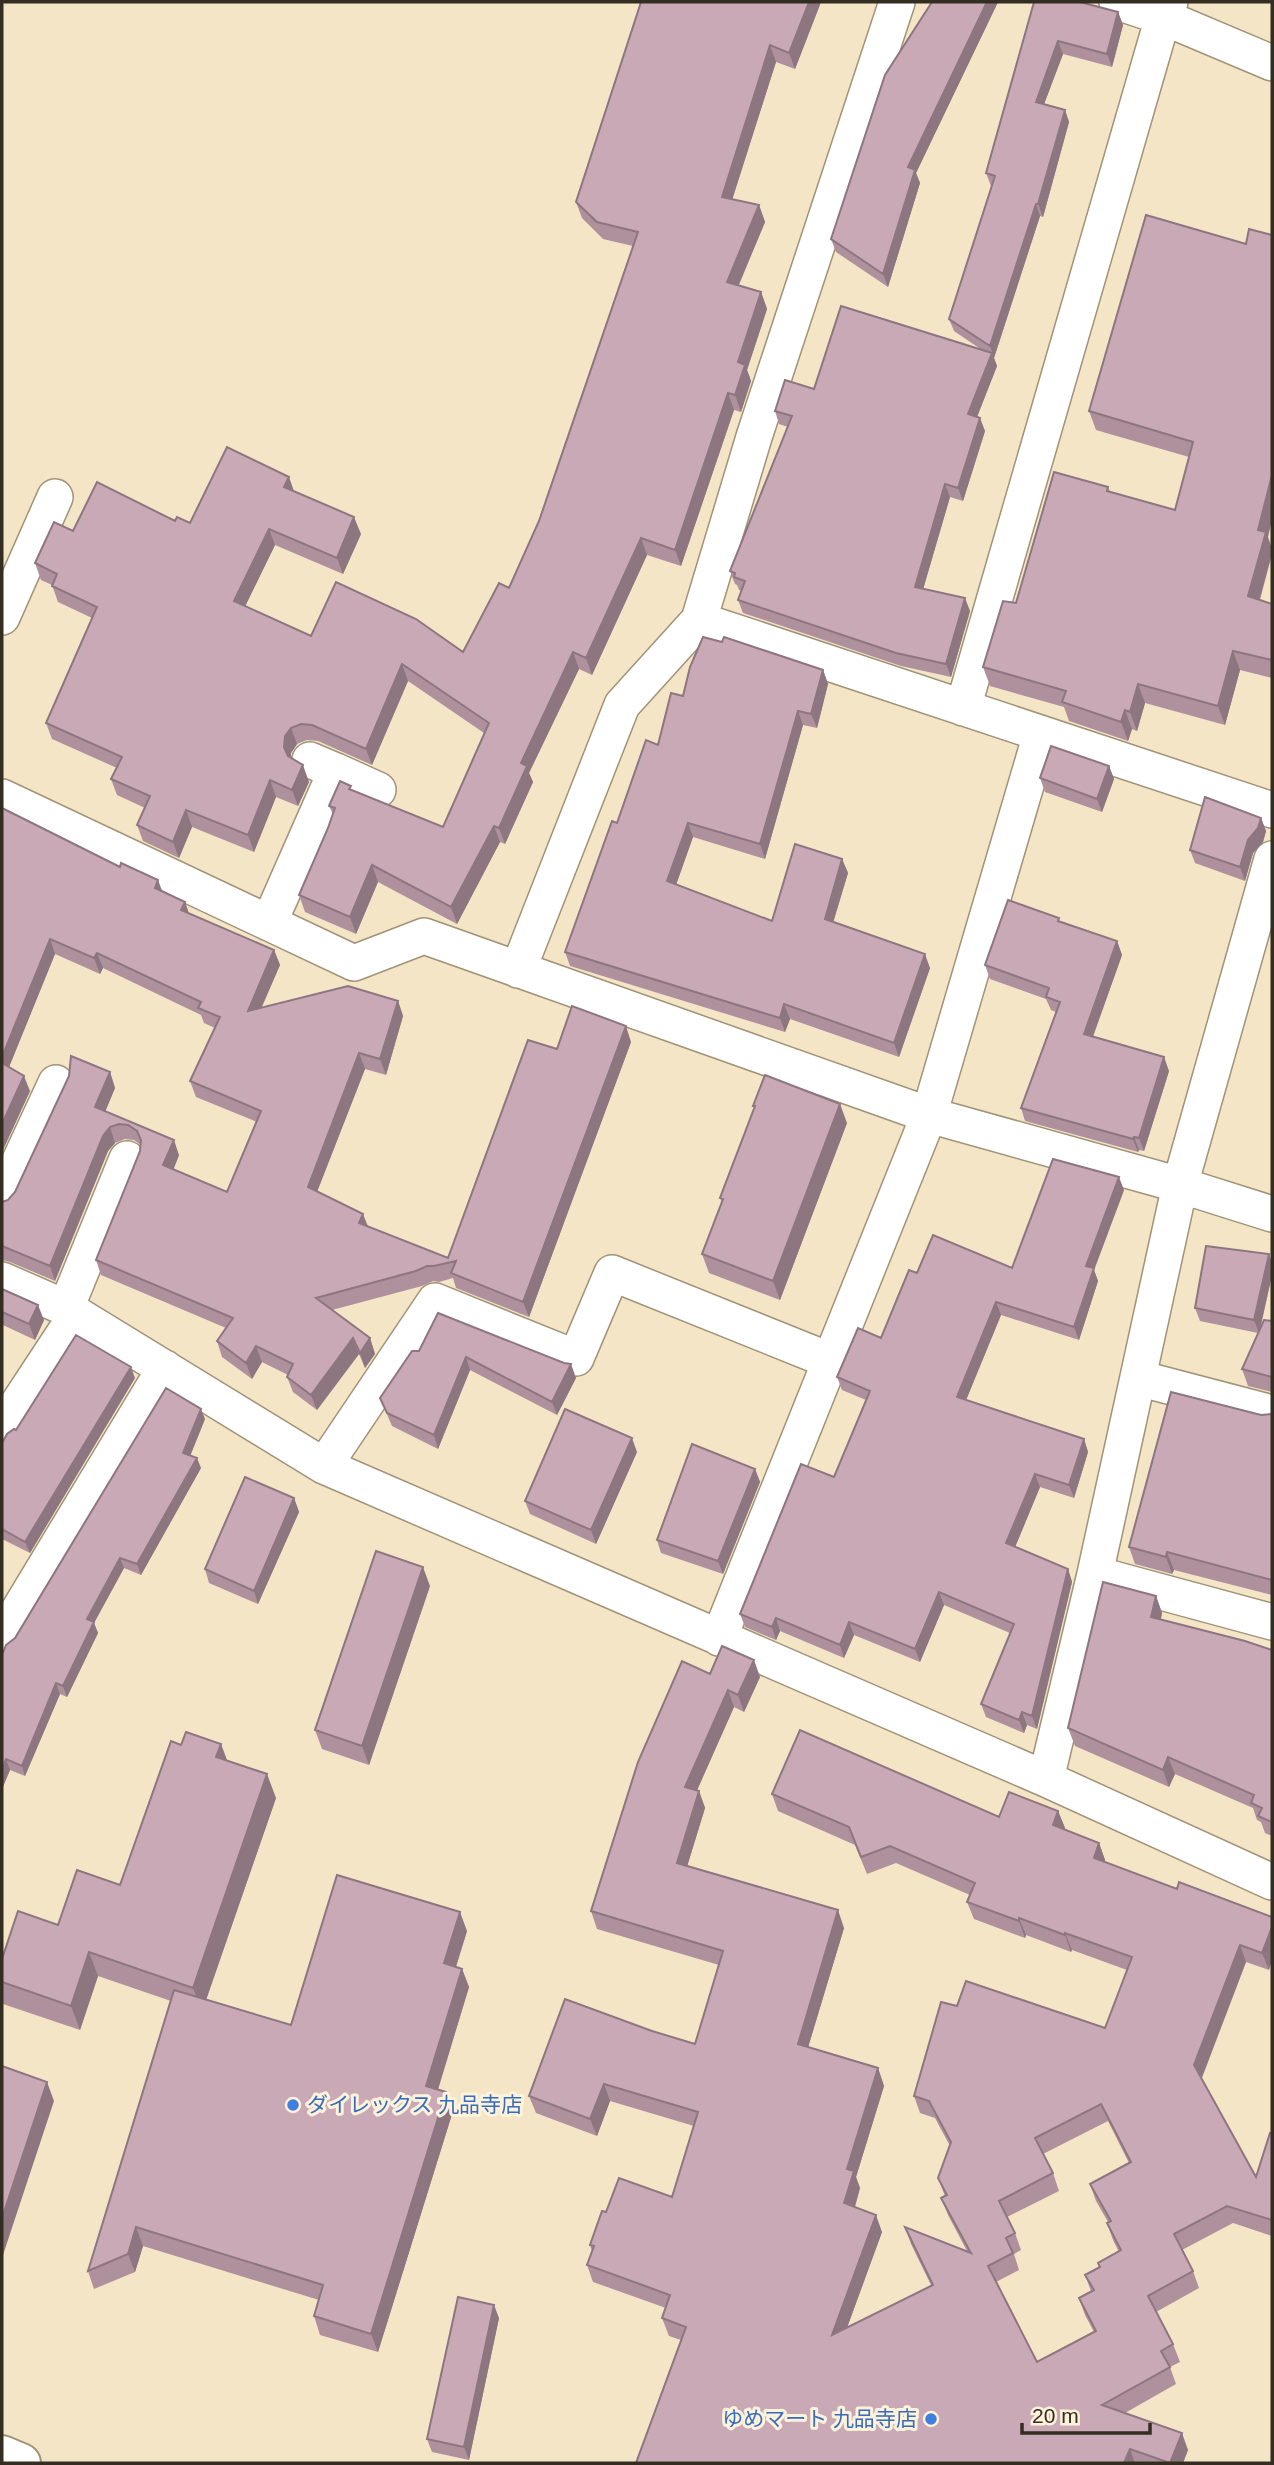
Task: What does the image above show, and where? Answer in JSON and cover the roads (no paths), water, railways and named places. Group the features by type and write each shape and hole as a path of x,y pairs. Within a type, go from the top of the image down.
{"street":[{"path":"518,970 622,705 699,620 754,437 897,2"},
{"path":"1117,2 1167,10 1272,63"},
{"path":"963,708 1167,10"},
{"path":"2,617 55,497"},
{"path":"699,620 1272,810"},
{"path":"719,1638 929,1115 1041,734"},
{"path":"269,923 323,766 378,790"},
{"path":"2,797 354,963 424,936 929,1115 1180,1185 1272,1214"},
{"path":"1046,1779 1095,1574 1180,1185 1272,859"},
{"path":"2,1199 56,1083"},
{"path":"2,1428 71,1311 127,1158"},
{"path":"324,1466 435,1301 576,1358 612,1273 831,1362"},
{"path":"2,1280 71,1311 324,1466 1046,1779 1272,1882"},
{"path":"2,1638 164,1368"},
{"path":"1138,1378 1272,1413"},
{"path":"1095,1574 1272,1622"},
{"path":"2,2455 21,2463"}],"place":[{"name":"ダイレックス 九品寺店","path":"293,2105"},
{"name":"ゆめマート 九品寺店","path":"931,2419"}]}
